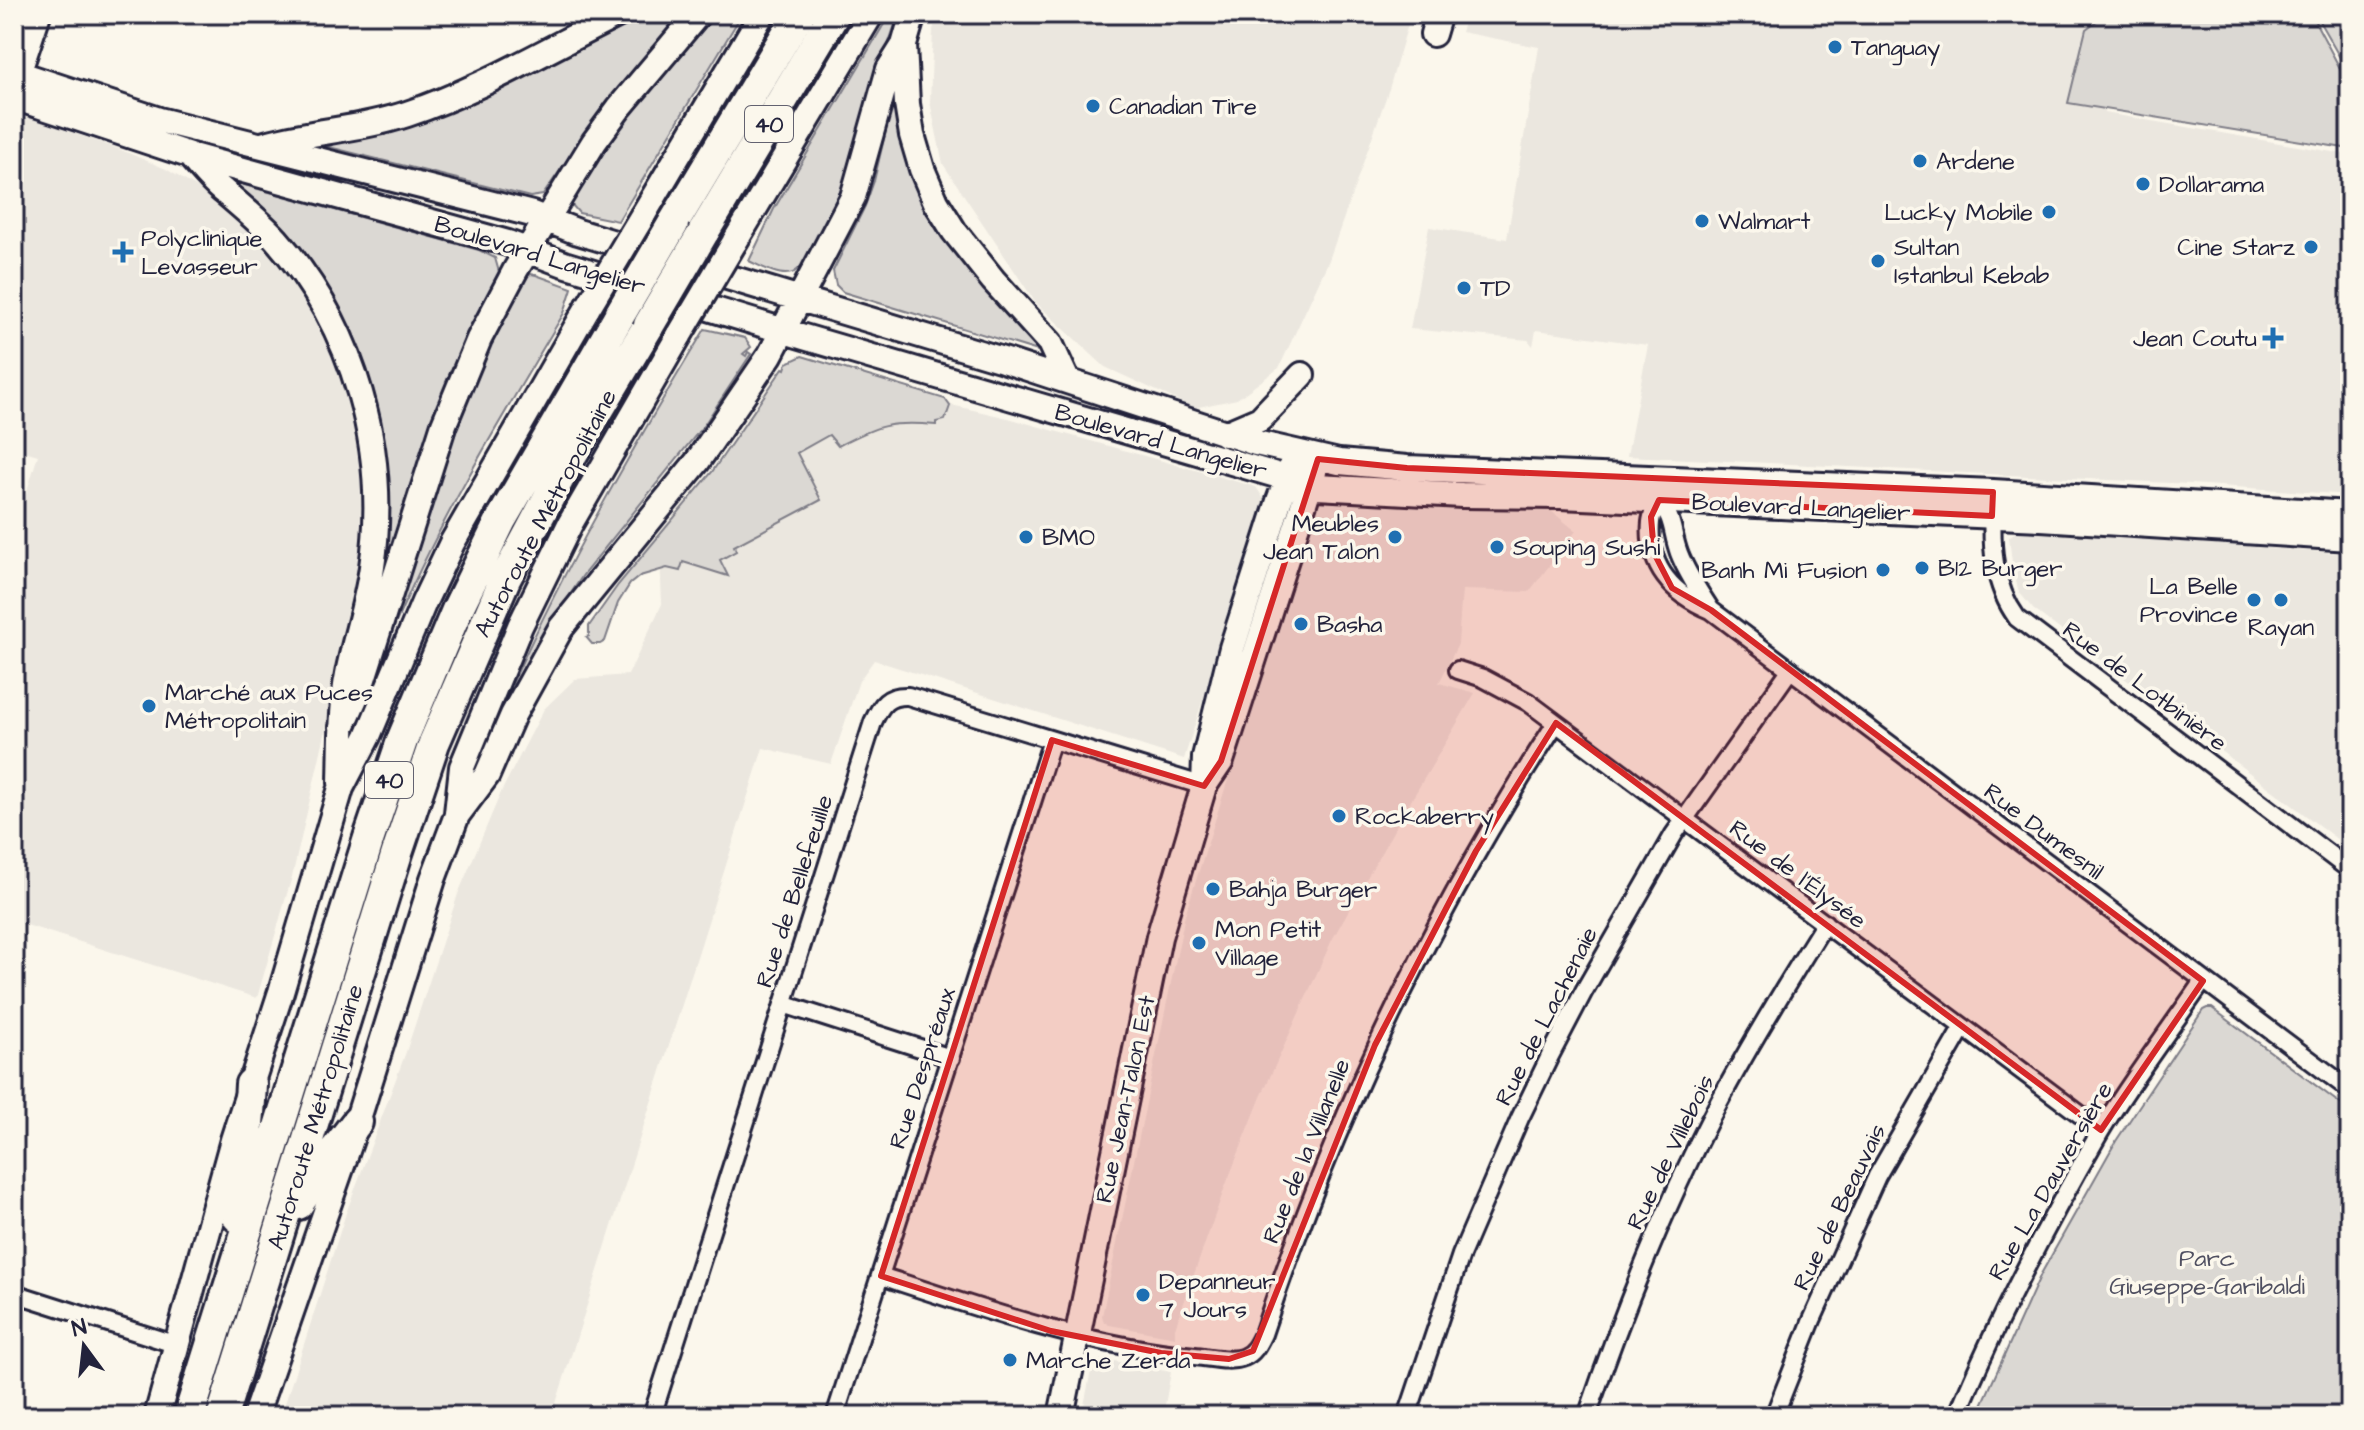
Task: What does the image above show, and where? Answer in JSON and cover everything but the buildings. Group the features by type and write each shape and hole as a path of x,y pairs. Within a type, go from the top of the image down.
{"highway":[{"name":"Autoroute Métropolitaine","path":"189,1416 369,838 403,738 440,649 486,550 530,466 799,14"},
{"name":"Autoroute Métropolitaine","path":"222,1416 434,743 505,579 572,454 834,14"},
{"path":"233,1275 243,1164 248,1144 251,1084"},
{"path":"278,1235 326,1162 357,1122"}],"main road":[{"path":"15,82 38,14"},
{"path":"260,145 299,134 371,125 425,108 619,14"},
{"path":"342,727 361,685 453,399 484,327 582,160 619,108 698,14"},
{"path":"157,1416 233,1140 341,788 368,736 452,543 762,14"},
{"path":"255,1416 357,1122 433,879 457,815 462,767 520,626 570,524 871,14"},
{"path":"457,815 487,775 513,715 561,628 697,462 756,377 783,330 853,197 889,69 904,45 913,14"},
{"path":"904,45 912,135 936,202 954,231 993,280 1050,343 1067,380"},
{"name":"Boulevard Langelier","path":"15,82 532,214 546,221 1067,380 1225,434 1308,456 1407,468 1660,489 1993,504 2350,514"},
{"name":"Boulevard Langelier","path":"15,82 189,155 438,223 783,330 1299,482 1368,491 1660,489"},
{"path":"189,155 221,190 275,238 308,280 341,339 362,401 372,452 377,522 370,584 348,673 342,727 341,788"},
{"path":"1225,434 1260,419 1302,375"},
{"name":"Rue Jean-Talon Est","path":"1061,1416 1159,937 1204,786 1221,761 1308,456"},
{"name":"Boulevard Langelier","path":"1993,504 2350,538"}],"street":[{"name":"Rue Dumesnil","path":"1660,489 1651,527 1658,563 1672,588 1691,602 1711,610 2350,1090"},
{"name":"Rue Dumesnil","path":"1660,489 1687,573 1711,610"},
{"name":"Rue de Lotbinière","path":"1993,504 1999,584 2011,609 2027,628 2350,870"},
{"name":"Rue de l'Élysée","path":"1458,670 1515,694 1556,723 2101,1130"},
{"name":"Rue de Lachenaie","path":"1407,1416 1461,1255 1520,1118 1590,979 1683,819 1790,670"},
{"name":"Rue de Bellefeuille","path":"652,1416 873,722 884,702 892,697 908,696 1204,786"},
{"name":"Rue de la Villanelle","path":"881,1276 1051,1331 1161,1353 1229,1359 1246,1356 1258,1345 1322,1169 1375,1045 1476,851 1556,723"},
{"name":"Rue Despréaux","path":"837,1414 1052,740"},
{"name":"Rue de Villebois","path":"1587,1416 1624,1311 1685,1171 1752,1042 1825,923"},
{"name":"Rue La Dauversière","path":"1957,1416 2015,1288 2101,1130 2203,981"},
{"path":"783,1004 951,1058"},
{"name":"Rue de Beauvais","path":"1774,1416 1812,1320 1877,1176 1963,1027"},
{"path":"14,1293 177,1345"}],"highlighted area":[{"path":"1318,459 1407,468 1993,492 1992,516 1659,500 1651,517 1654,553 1672,588 1711,610 2203,981 2101,1130 1556,723 1476,851 1375,1045 1253,1351 1229,1359 1161,1353 1051,1331 881,1276 1052,740 1204,786 1221,761"}],"shaded area":[{"path":"938,14 1411,14 1389,89 1329,260 1279,368 1237,399 1194,408 1105,367 1036,303 943,164 930,102 933,30"},
{"path":"1467,14 2131,14 2105,113 2350,155 2350,495 1627,456 1648,345 1536,330 1533,346 1528,340 1410,329 1429,227 1507,239 1539,47 1461,32"},
{"path":"31,118 166,169 216,199 248,227 282,263 309,302 339,364 356,419 364,465 366,536 354,608 293,873 257,998 14,921 14,534 38,455 14,448 14,141 23,120"},
{"path":"812,373 1008,418 1256,487 1266,502 1184,759 874,660 859,681 831,764 763,748 552,1416 281,1416 346,1213 406,1052 458,894 502,790 544,709 575,679 628,675 662,604 660,556"},
{"path":"1325,500 1550,510 1576,531 1529,592 1462,590 1458,644 1439,683 1475,693 1332,940 1261,1097 1225,1187 1175,1328 1175,1337 1109,1325 1102,1316 1185,915 1315,505"},
{"path":"2018,530 2350,554 2350,849 2033,609 2019,592 2013,571 2009,537"},
{"path":"1104,1359 1171,1372 1163,1416 1082,1416 1092,1365"}],"green space":[{"path":"638,14 682,14 596,118 543,195 530,197 317,144 449,107"},
{"path":"710,14 742,14 618,221 579,213 572,205 573,197 605,142"},
{"path":"890,14 899,14 848,173 803,268 783,274 749,261 774,209"},
{"path":"2106,14 2311,14 2350,87 2350,149 2068,103 2086,29"},
{"path":"2315,14 2350,14 2350,77 2347,70"},
{"path":"895,92 904,136 1041,347 1038,351 843,292 836,285 833,271 874,181"},
{"path":"230,181 479,250 495,258 499,272 497,278 447,384 385,571 382,570 370,395 229,184"},
{"path":"531,274 572,288 564,313 472,470 410,590 392,632 389,631 446,449 480,358 524,279"},
{"path":"705,329 745,338 751,347 743,354 751,354 704,425 583,575 515,685 512,684 604,502"},
{"path":"802,356 945,399 950,406 945,420 936,422 936,425 885,426 838,446 829,435 797,453 821,500 734,546 736,551 720,560 728,576 683,562 680,571 667,568 640,576 630,584 618,603 605,641 592,644 586,637 589,636 589,626 618,585 712,472 787,363"},
{"name":"Parc Giuseppe-Garibaldi","path":"2207,1008 2212,1008 2350,1111 2350,1416 1977,1416 2041,1274 2116,1141"}],"place":[{"name":"Tanguay","path":"1835,47"},
{"name":"Canadian Tire","path":"1093,106"},
{"name":"Ardene","path":"1920,161"},
{"name":"Dollarama","path":"2143,184"},
{"name":"Lucky Mobile","path":"2049,212"},
{"name":"Walmart","path":"1702,221"},
{"name":"Cine Starz","path":"2311,247"},
{"name":"Polyclinique Levasseur","path":"123,252"},
{"name":"Sultan Istanbul Kebab","path":"1878,261"},
{"name":"TD","path":"1464,288"},
{"name":"Jean Coutu","path":"2273,338"},
{"name":"BMO","path":"1026,537"},
{"name":"Meubles Jean Talon","path":"1395,537"},
{"name":"Souping Sushi","path":"1497,547"},
{"name":"B12 Burger","path":"1922,568"},
{"name":"Banh Mi Fusion","path":"1883,570"},
{"name":"La Belle Province","path":"2254,600"},
{"name":"Rayan","path":"2281,600"},
{"name":"Basha","path":"1301,624"},
{"name":"Marché aux Puces Métropolitain","path":"149,706"},
{"name":"Rockaberry","path":"1339,816"},
{"name":"Bahja Burger","path":"1213,889"},
{"name":"Mon Petit Village","path":"1199,943"},
{"name":"Depanneur 7 Jours","path":"1143,1295"},
{"name":"Marche Zerda","path":"1010,1360"}]}
